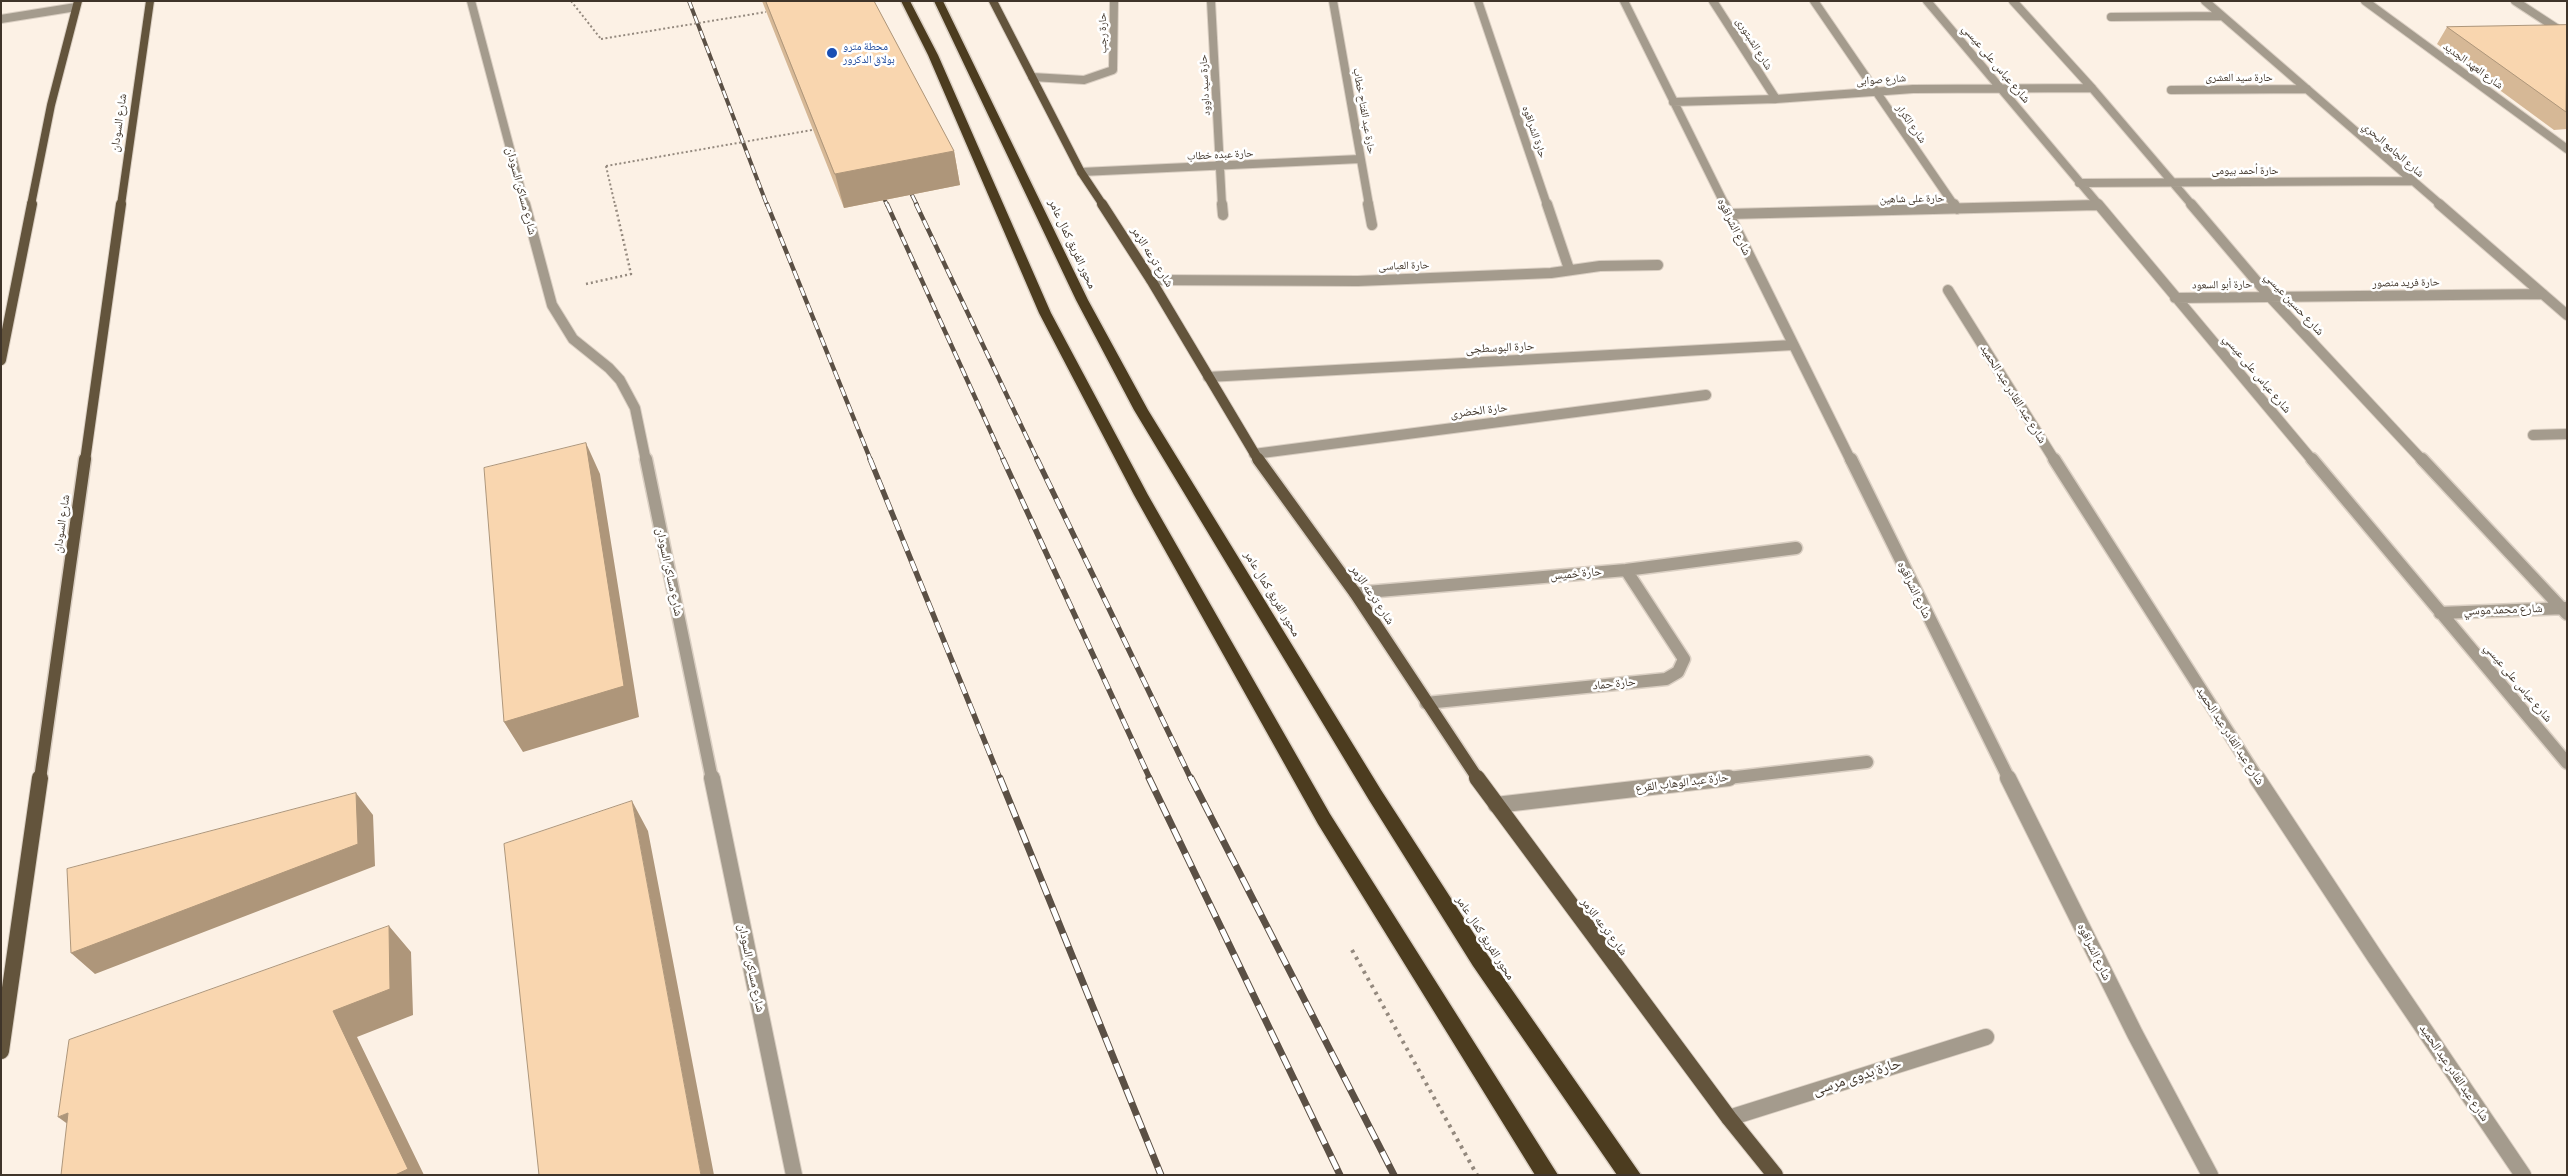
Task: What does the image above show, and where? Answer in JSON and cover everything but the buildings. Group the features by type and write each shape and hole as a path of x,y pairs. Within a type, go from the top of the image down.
{"highway":[{"path":"905,1 940,71 1045,313 1141,495 1324,819 1547,1175"},
{"name":"محور الفريق كمال عامر","path":"938,1 1082,300 1141,410 1375,796 1480,960 1630,1175"}],"main road":[{"name":"شارع السودان","path":"1,1051 150,1"},
{"name":"شارع ترعه الزمر","path":"993,1 1081,172 1151,280 1254,454 1355,593 1426,703 1496,805 1729,1118 1775,1175"},
{"path":"1,360 51,105 77,4"}],"street":[{"name":"شارع مساكن السودان","path":"471,1 552,306 569,333 609,368 628,393 635,408 794,1175"},
{"name":"حارة رجب","path":"1032,77 1094,79 1113,70 1114,1"},
{"name":"حارة سيد داوود","path":"1211,1 1223,215"},
{"name":"حارة عبد الفتاح خطاب","path":"1333,1 1372,225"},
{"name":"حارة الشراقوه","path":"1478,1 1569,269"},
{"name":"شارع الشراقوه","path":"1624,1 2135,1034 2210,1175"},
{"name":"شارع الشبتورى","path":"1713,1 1776,100"},
{"name":"شارع الكرار","path":"1814,1 1874,91 1957,209"},
{"name":"شارع عباس على عيسي","path":"1927,1 2567,763"},
{"name":"شارع حسين عيسي","path":"2013,1 2092,88 2270,297 2565,610"},
{"name":"شارع الجامع البحري","path":"2205,1 2567,315"},
{"name":"شارع العهد الجديد","path":"2365,1 2567,149"},
{"path":"2515,1 2567,35"},
{"path":"1,19 77,4"},
{"path":"2111,17 2222,16"},
{"name":"شارع صوابى","path":"1673,102 1776,100 1874,91 1998,87 2092,88"},
{"name":"حارة سيد العشرى","path":"2171,90 2307,89"},
{"name":"حارة عبده خطاب","path":"1081,172 1221,167 1360,159"},
{"name":"حارة أحمد بيومى","path":"2079,183 2412,181"},
{"name":"حارة على شاهين","path":"1728,214 2097,205"},
{"name":"حارة العباسى","path":"1151,280 1358,281 1538,274 1600,266 1658,265"},
{"name":"شارع عبد القادر عبد الحميد","path":"1948,290 2157,624 2315,868 2523,1175"},
{"name":"حارة فريد منصور","path":"2270,297 2543,294"},
{"name":"حارة أبو السعود","path":"2175,298 2270,297"},
{"name":"حارة البوسطجى","path":"1208,377 1793,345"},
{"name":"حارة الخضرى","path":"1254,454 1706,395"},
{"path":"2533,435 2567,434"},
{"name":"حارة خميس","path":"1355,593 1626,570 1796,548"},
{"name":"حارة حماد","path":"1426,703 1666,679 1676,675 1682,668 1684,659 1626,570"},
{"name":"شارع محمد موسي","path":"2440,613 2565,610"},
{"name":"حارة عبد الوهاب القرع","path":"1496,805 1868,762"},
{"name":"حارة بدوى مرسى","path":"1729,1118 1986,1037"}],"path":[{"path":"572,1 601,39 766,12"},
{"path":"549,292 631,274 606,166 812,130"}],"railway":[{"path":"689,1 767,205"},
{"path":"905,181 917,205"},
{"path":"879,187 887,205"},
{"path":"767,204 871,461"},
{"path":"887,204 1004,461"},
{"path":"916,204 1038,461"},
{"path":"870,459 1000,779"},
{"path":"1003,459 1150,779"},
{"path":"1037,459 1191,779"},
{"path":"1000,778 1161,1175"},
{"path":"1149,778 1340,1175"},
{"path":"1191,778 1394,1175"}],"place":[{"name":"محطة مترو بولاق الدكرور","path":"832,53"}]}
